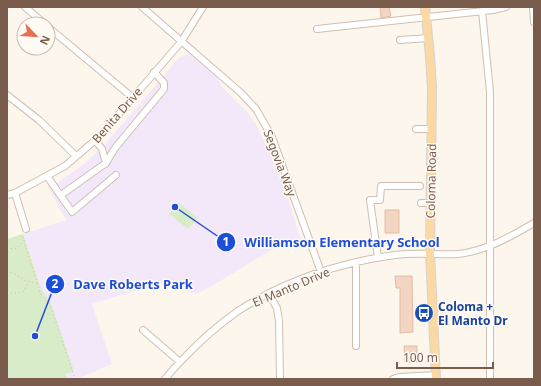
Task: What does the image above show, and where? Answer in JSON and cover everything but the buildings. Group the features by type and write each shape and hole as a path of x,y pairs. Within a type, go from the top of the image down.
{"main road":[{"name":"Coloma Road","path":"425,7 429,38 432,88 430,253 436,377"}],"street":[{"path":"25,7 36,16"},
{"name":"Segovia Way","path":"142,7 241,93 256,110 266,125 275,145 321,272"},
{"name":"Benita Drive","path":"7,195 15,193 65,166 95,140 111,124 132,97 181,42 203,7"},
{"path":"317,29 426,16 454,10 473,9 482,11 491,8 506,7"},
{"path":"532,7 534,22"},
{"path":"482,11 490,92 490,379"},
{"path":"56,34 132,97"},
{"path":"400,40 429,38"},
{"path":"61,195 106,163 114,148 164,89 164,83 154,72"},
{"path":"7,95 39,120 76,156"},
{"path":"416,129 432,129"},
{"path":"95,140 102,149 106,163"},
{"path":"102,149 114,148"},
{"path":"48,176 72,212 116,175"},
{"path":"378,258 370,200 380,200 381,186 420,186"},
{"path":"15,193 24,232"},
{"path":"421,203 431,203"},
{"name":"El Manto Drive","path":"165,379 180,362 222,324 238,312 269,294 321,272 356,262 378,258 418,253 459,254 472,252 490,246 534,223"},
{"path":"356,262 356,346"},
{"path":"269,294 277,308 279,320 280,379"},
{"path":"143,330 180,362"},
{"path":"393,379 399,377 436,377"}],"path":[{"path":"24,232 24,242 36,283 41,295 50,305 75,379"},
{"path":"7,249 17,248 24,242"},
{"path":"7,271 26,281 36,283"},
{"path":"7,294 23,292 28,285 26,281"}],"shaded area":[{"path":"189,54 216,77 223,88 249,114 258,128 282,180 301,240 276,247 212,286 196,294 161,283 92,304 112,364 77,379 68,379 50,301 42,291 23,234 66,220 48,187 59,182 85,163 105,144 179,58"}],"green space":[{"path":"179,203 198,218 188,229 169,214"},
{"path":"23,234 42,291 50,301 74,371 66,374 68,379 7,379 7,239"}],"place":[{"name":"Williamson Elementary School","path":"175,207"},
{"name":"Coloma + El Manto Dr","path":"424,313"},
{"name":"Dave Roberts Park","path":"35,336"}]}
